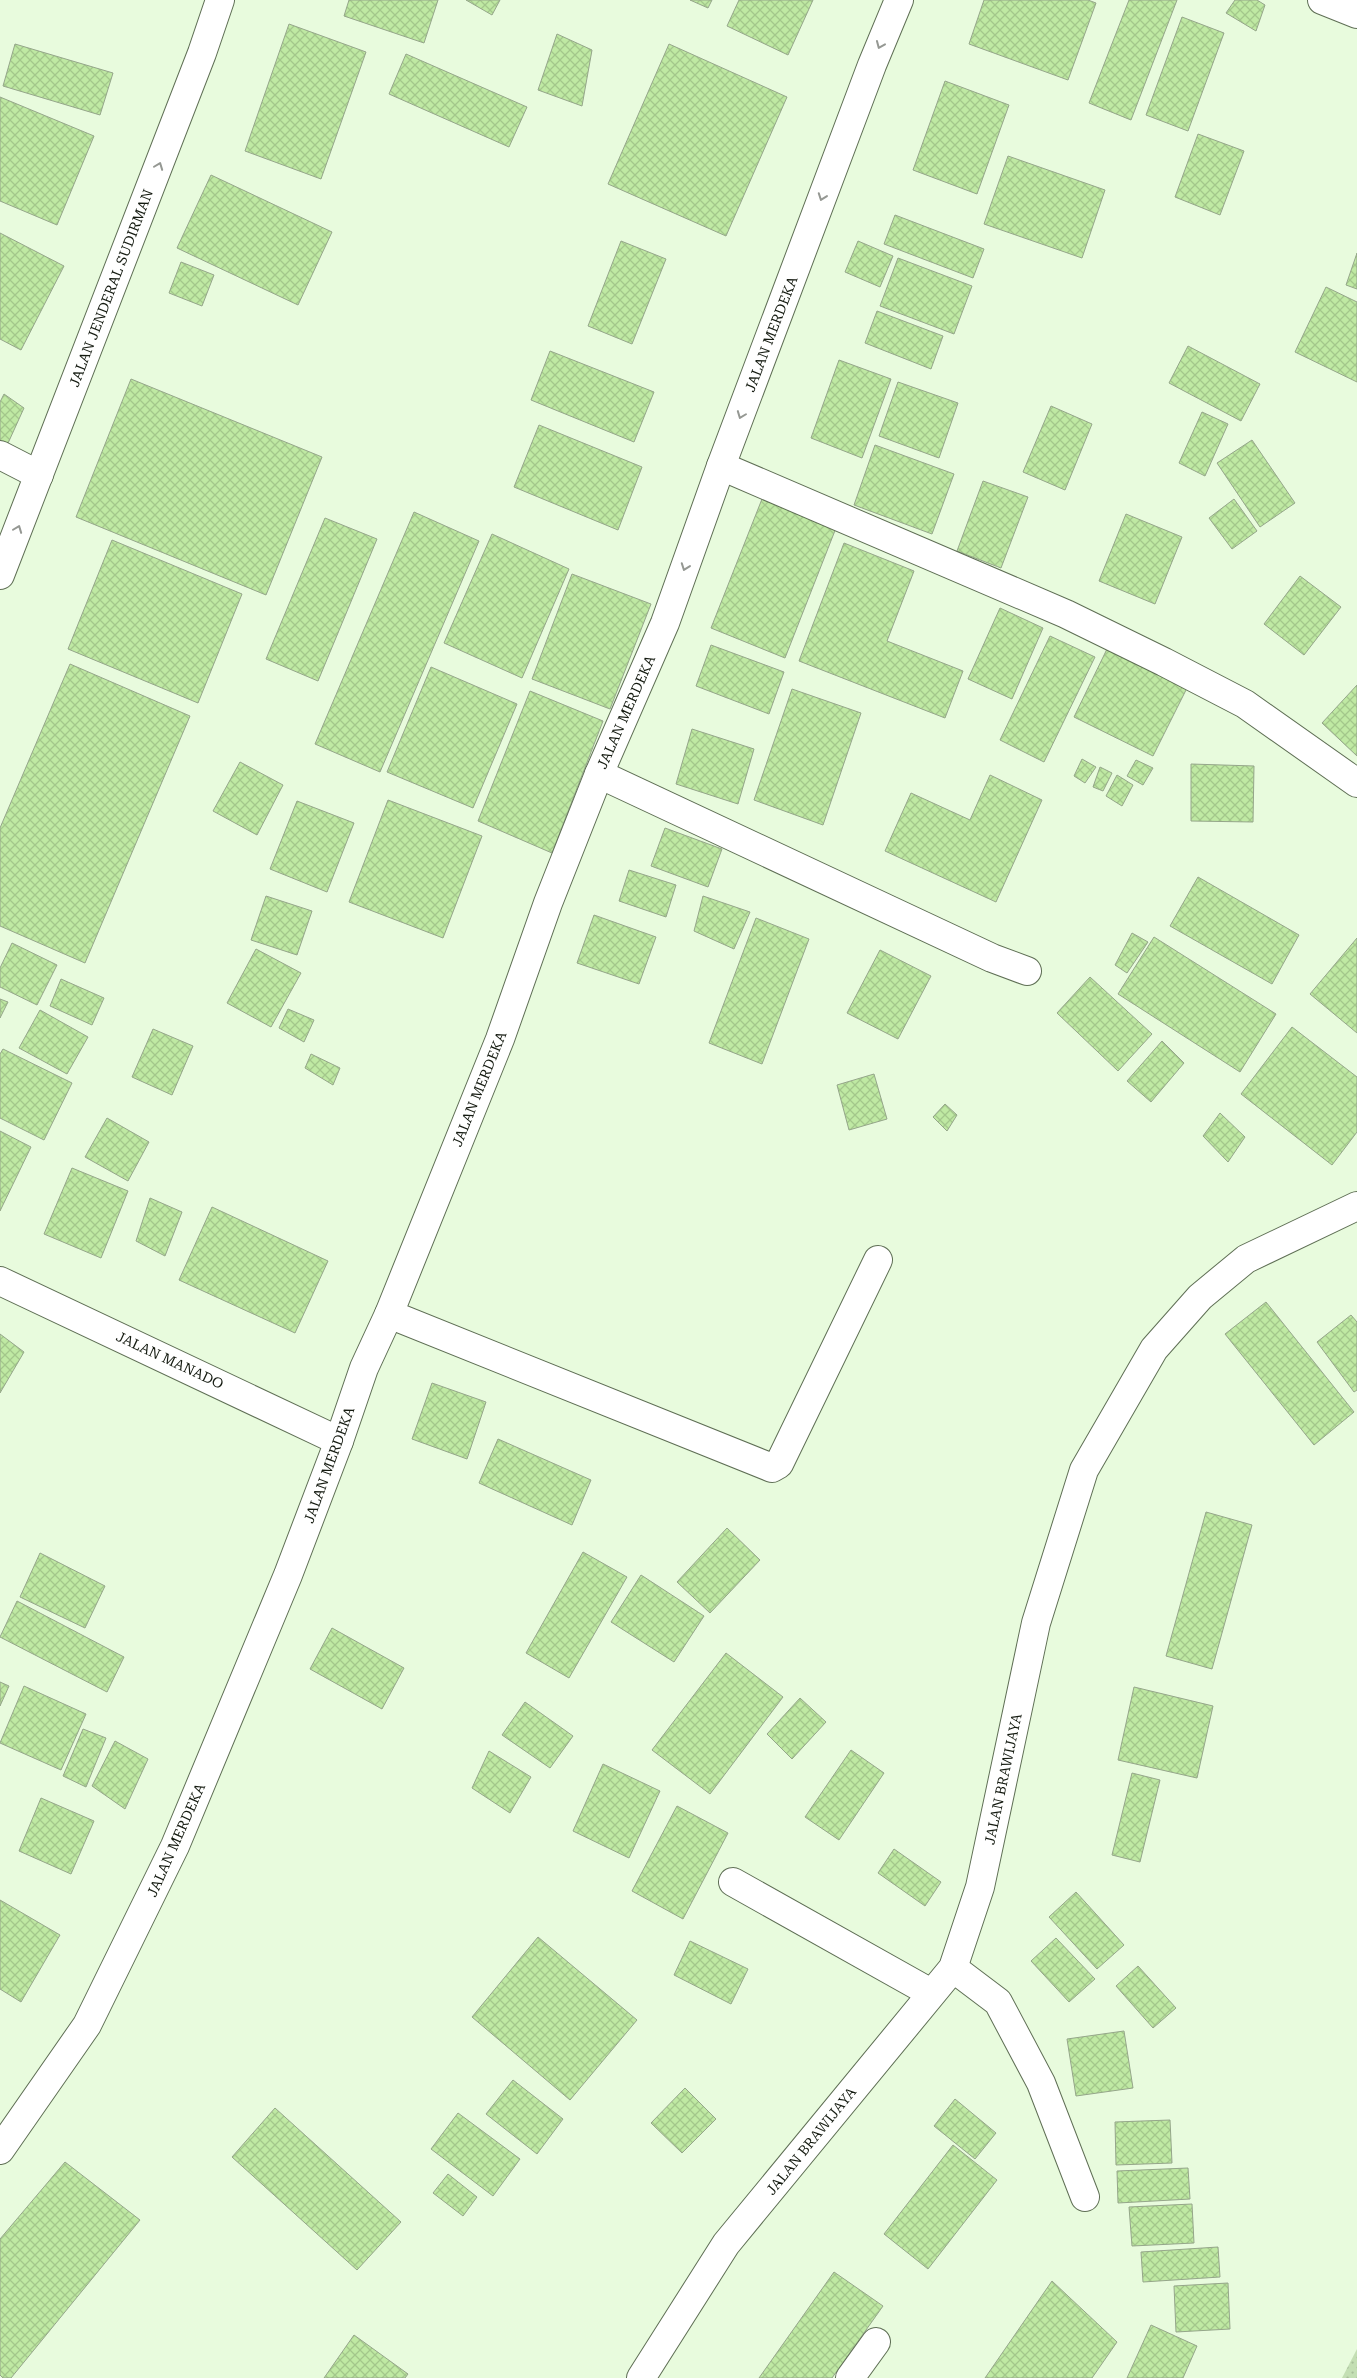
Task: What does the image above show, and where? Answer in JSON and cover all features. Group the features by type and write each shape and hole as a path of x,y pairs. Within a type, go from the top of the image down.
{"main road":[{"name":"JALAN JENDERAL SUDIRMAN","path":"0,575 202,53 220,0"},
{"name":"JALAN MERDEKA","path":"0,2150 86,2026 175,1846 288,1575 340,1440 364,1368 389,1314 500,1039 548,903 599,774 665,623 872,65 899,0"},
{"path":"1322,0 1357,14"},
{"path":"0,455 39,475"},
{"path":"722,466 1066,614 1164,662 1245,704 1357,783"},
{"path":"599,774 992,958 1027,971"},
{"name":"JALAN BRAWIJAYA","path":"641,2378 726,2244 953,1968 980,1887 1036,1623 1084,1470 1154,1349 1200,1297 1246,1259 1357,1206"},
{"path":"389,1314 772,1468 779,1464 878,1260"},
{"name":"JALAN MANADO","path":"0,1281 340,1440"},
{"path":"733,1882 931,1993"},
{"path":"953,1968 998,2002 1041,2083 1085,2196"},
{"path":"850,2378 876,2342"}],"green space":[{"path":"1357,2349 1357,2378 1342,2378"}],"building":[{"path":"349,0 438,0 424,43 344,16"},
{"path":"466,0 500,0 492,15"},
{"path":"690,0 712,0 708,8"},
{"path":"739,0 813,0 788,55 727,26"},
{"path":"984,0 1088,0 1096,3 1068,80 969,44"},
{"path":"1129,0 1177,0 1131,120 1089,103"},
{"path":"1235,0 1257,0 1265,5 1256,31 1226,13"},
{"path":"1182,17 1224,33 1188,131 1146,115"},
{"path":"289,24 366,52 321,179 245,151"},
{"path":"557,34 592,50 582,106 538,90"},
{"path":"15,44 113,73 100,115 3,86"},
{"path":"669,44 787,97 726,236 608,184"},
{"path":"406,54 527,107 509,147 389,94"},
{"path":"945,81 1009,105 977,194 913,170"},
{"path":"0,97 94,136 57,225 0,201"},
{"path":"1198,134 1244,151 1220,215 1175,197"},
{"path":"1008,156 1105,190 1082,258 984,224"},
{"path":"211,175 332,232 298,305 177,248"},
{"path":"895,215 984,249 973,278 884,244"},
{"path":"0,233 64,266 21,350 0,339"},
{"path":"621,241 666,259 632,344 588,326"},
{"path":"858,241 893,256 880,287 845,272"},
{"path":"1357,253 1357,289 1346,285"},
{"path":"898,258 972,286 954,334 880,306"},
{"path":"181,262 214,275 202,306 169,293"},
{"path":"1326,287 1357,302 1357,382 1295,352"},
{"path":"877,311 943,336 931,369 865,343"},
{"path":"1188,346 1260,384 1241,421 1169,383"},
{"path":"550,351 654,392 634,442 531,400"},
{"path":"839,360 891,379 862,458 811,438"},
{"path":"131,379 322,457 266,595 76,517"},
{"path":"898,382 958,403 939,458 879,436"},
{"path":"4,394 24,408 4,452 0,450 0,402"},
{"path":"1051,406 1092,424 1065,490 1023,472"},
{"path":"1202,412 1228,424 1205,476 1179,463"},
{"path":"539,425 642,467 618,530 514,487"},
{"path":"1252,440 1295,503 1260,527 1217,463"},
{"path":"875,445 954,474 932,534 854,505"},
{"path":"983,481 1028,497 1001,568 957,551"},
{"path":"762,499 836,528 785,658 711,628"},
{"path":"1234,499 1257,531 1232,549 1209,518"},
{"path":"414,512 479,541 380,772 315,744"},
{"path":"1126,514 1182,537 1155,604 1099,581"},
{"path":"325,518 377,539 318,681 266,659"},
{"path":"492,534 569,569 522,678 444,643"},
{"path":"112,540 242,594 198,703 68,649"},
{"path":"844,543 914,571 887,641 963,671 945,718 799,661"},
{"path":"572,574 651,604 610,709 532,679"},
{"path":"1300,576 1341,607 1304,655 1264,624"},
{"path":"1000,608 1043,628 1012,699 968,679"},
{"path":"1050,636 1095,657 1044,762 1000,740"},
{"path":"711,645 784,672 769,714 696,686"},
{"path":"1107,649 1187,688 1153,756 1074,717"},
{"path":"70,664 190,716 85,963 0,926 0,828"},
{"path":"431,667 517,704 473,808 387,772"},
{"path":"1357,685 1357,756 1322,723"},
{"path":"792,689 861,713 823,825 754,800"},
{"path":"530,691 603,721 552,853 478,821"},
{"path":"692,729 754,749 738,804 676,784"},
{"path":"1082,759 1096,767 1085,783 1074,776"},
{"path":"1136,760 1153,768 1143,785 1127,776"},
{"path":"240,762 283,785 257,835 213,811"},
{"path":"1191,764 1254,766 1253,822 1191,821"},
{"path":"1100,767 1112,773 1103,791 1093,787"},
{"path":"990,775 1042,800 996,902 885,851 911,793 970,820"},
{"path":"1117,775 1133,785 1122,806 1106,796"},
{"path":"388,800 482,836 443,938 349,902"},
{"path":"297,801 354,823 327,892 270,869"},
{"path":"665,828 722,849 708,887 651,866"},
{"path":"629,870 676,885 666,917 619,901"},
{"path":"1198,877 1299,935 1272,984 1170,926"},
{"path":"266,896 312,911 297,955 251,940"},
{"path":"703,896 750,912 734,949 694,931"},
{"path":"594,915 656,937 639,984 577,963"},
{"path":"756,918 809,939 762,1064 709,1043"},
{"path":"1132,933 1148,942 1127,973 1115,965"},
{"path":"1154,937 1276,1014 1240,1072 1118,994"},
{"path":"1357,938 1357,1033 1310,994"},
{"path":"12,943 57,965 37,1005 0,987 0,968"},
{"path":"256,949 301,973 271,1027 227,1003"},
{"path":"880,950 931,976 898,1039 847,1013"},
{"path":"1090,977 1152,1034 1118,1071 1057,1013"},
{"path":"61,979 104,998 92,1025 50,1006"},
{"path":"0,999 8,1002 0,1018"},
{"path":"288,1009 314,1020 304,1042 279,1028"},
{"path":"40,1010 88,1037 67,1074 19,1048"},
{"path":"1292,1027 1357,1077 1357,1132 1332,1165 1241,1094"},
{"path":"153,1029 193,1046 172,1095 132,1077"},
{"path":"1162,1041 1184,1063 1151,1102 1127,1081"},
{"path":"3,1049 72,1083 44,1140 0,1118 0,1054"},
{"path":"311,1054 340,1068 333,1085 305,1068"},
{"path":"874,1074 887,1119 849,1130 837,1085"},
{"path":"945,1104 957,1115 947,1131 933,1117"},
{"path":"1220,1113 1245,1137 1228,1162 1203,1136"},
{"path":"107,1118 149,1142 128,1181 85,1157"},
{"path":"0,1131 31,1147 0,1211"},
{"path":"72,1168 128,1191 101,1258 44,1234"},
{"path":"150,1198 182,1212 165,1256 136,1241"},
{"path":"212,1207 328,1261 295,1333 179,1280"},
{"path":"1266,1302 1354,1412 1314,1445 1225,1334"},
{"path":"1351,1315 1357,1322 1357,1390 1354,1392 1317,1342"},
{"path":"0,1334 24,1352 0,1393"},
{"path":"432,1383 486,1402 467,1459 412,1439"},
{"path":"498,1439 591,1480 572,1525 479,1483"},
{"path":"1206,1512 1252,1525 1212,1669 1166,1656"},
{"path":"727,1528 760,1560 710,1613 677,1582"},
{"path":"583,1552 627,1577 569,1678 526,1653"},
{"path":"40,1553 105,1586 85,1628 20,1597"},
{"path":"641,1575 704,1616 674,1662 611,1622"},
{"path":"17,1601 124,1657 107,1692 0,1637"},
{"path":"332,1628 404,1668 382,1709 310,1669"},
{"path":"726,1653 783,1697 710,1794 652,1750"},
{"path":"0,1682 9,1686 0,1706"},
{"path":"24,1686 86,1714 61,1770 0,1743"},
{"path":"1134,1687 1213,1706 1197,1778 1118,1760"},
{"path":"800,1698 826,1722 792,1759 767,1734"},
{"path":"525,1702 573,1736 550,1768 502,1735"},
{"path":"83,1729 106,1738 86,1787 63,1776"},
{"path":"115,1741 148,1759 125,1809 92,1786"},
{"path":"851,1750 884,1773 839,1840 805,1817"},
{"path":"489,1751 531,1777 510,1813 472,1788"},
{"path":"603,1764 660,1791 629,1858 573,1831"},
{"path":"1132,1773 1160,1780 1140,1862 1112,1855"},
{"path":"41,1798 94,1821 71,1874 19,1851"},
{"path":"677,1806 728,1833 683,1919 632,1891"},
{"path":"894,1849 941,1882 925,1906 878,1873"},
{"path":"1076,1892 1124,1945 1097,1969 1049,1917"},
{"path":"0,1900 60,1935 21,2002 0,1989"},
{"path":"538,1937 637,2020 570,2100 472,2017"},
{"path":"1056,1938 1095,1979 1069,2002 1031,1961"},
{"path":"690,1941 748,1969 731,2004 674,1975"},
{"path":"1138,1966 1176,2008 1153,2028 1116,1986"},
{"path":"1124,2031 1133,2088 1076,2096 1067,2039"},
{"path":"513,2080 563,2119 537,2154 486,2114"},
{"path":"685,2088 716,2119 682,2153 651,2123"},
{"path":"955,2099 996,2133 975,2159 934,2126"},
{"path":"275,2108 401,2222 357,2270 232,2157"},
{"path":"458,2113 520,2159 493,2196 431,2149"},
{"path":"1170,2120 1172,2163 1116,2165 1115,2122"},
{"path":"953,2145 997,2180 928,2269 884,2234"},
{"path":"65,2162 140,2220 11,2378 3,2378 0,2375 0,2239"},
{"path":"1188,2168 1190,2199 1118,2203 1117,2171"},
{"path":"448,2174 477,2197 463,2216 433,2193"},
{"path":"1192,2204 1194,2243 1132,2246 1129,2207"},
{"path":"1218,2247 1220,2277 1143,2282 1141,2252"},
{"path":"834,2272 883,2306 832,2378 759,2378"},
{"path":"1052,2281 1117,2342 1092,2378 985,2378"},
{"path":"1228,2283 1230,2329 1176,2332 1174,2286"},
{"path":"1151,2325 1197,2346 1183,2378 1127,2378"},
{"path":"354,2335 408,2374 405,2378 324,2378"}]}
